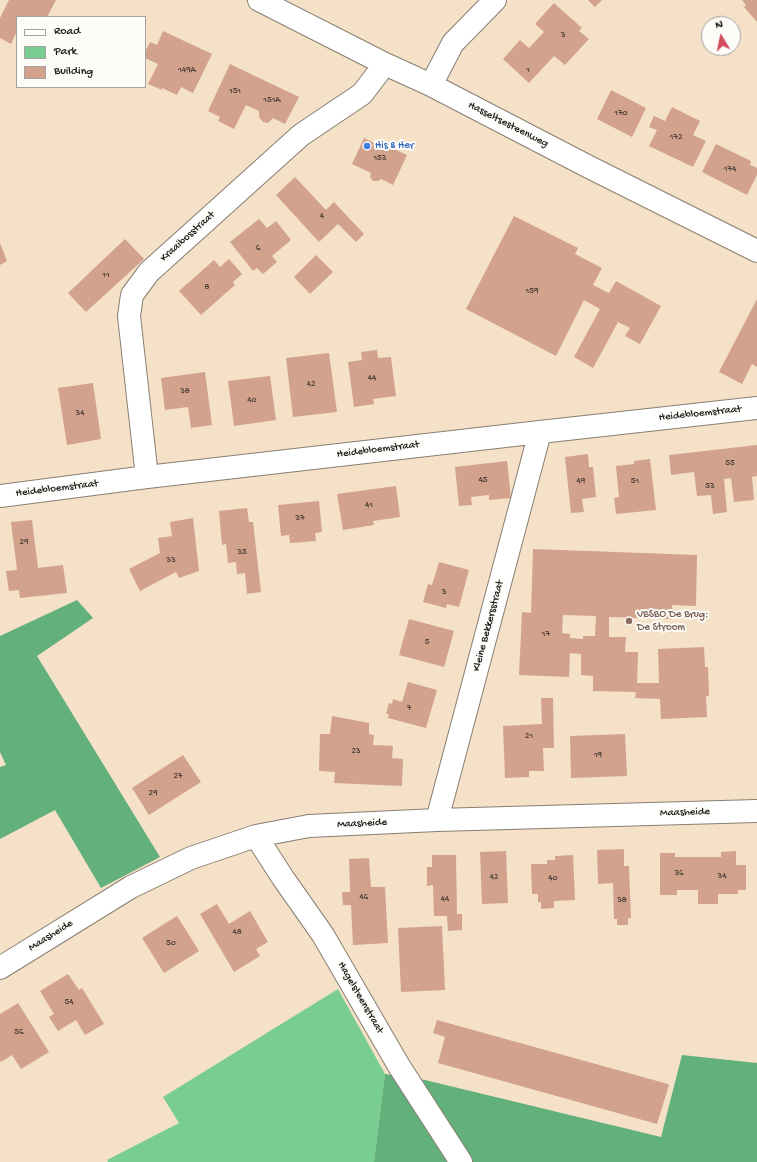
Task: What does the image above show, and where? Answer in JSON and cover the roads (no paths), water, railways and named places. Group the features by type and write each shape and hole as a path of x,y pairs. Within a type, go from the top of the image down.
{"street":[{"name":"Hasseltsesteenweg","path":"259,0 757,251"},
{"path":"431,86 453,43 495,0"},
{"name":"Kraaibosstraat","path":"147,477 129,316 132,295 149,272 301,136 362,94 385,64"},
{"name":"Heidebloemstraat","path":"0,496 147,477 757,408"},
{"name":"Kleine Bekkersstraat","path":"437,820 540,432"},
{"name":"Maasheide","path":"0,968 131,887 191,858 256,836 309,826 437,820 757,811"},
{"name":"Hagelsteenstraat","path":"256,836 323,935 399,1066 461,1162"}],"place":[{"name":"His & Her","path":"367,146"},
{"name":"VBSBO De Brug: De Stroom","path":"629,621"}]}
